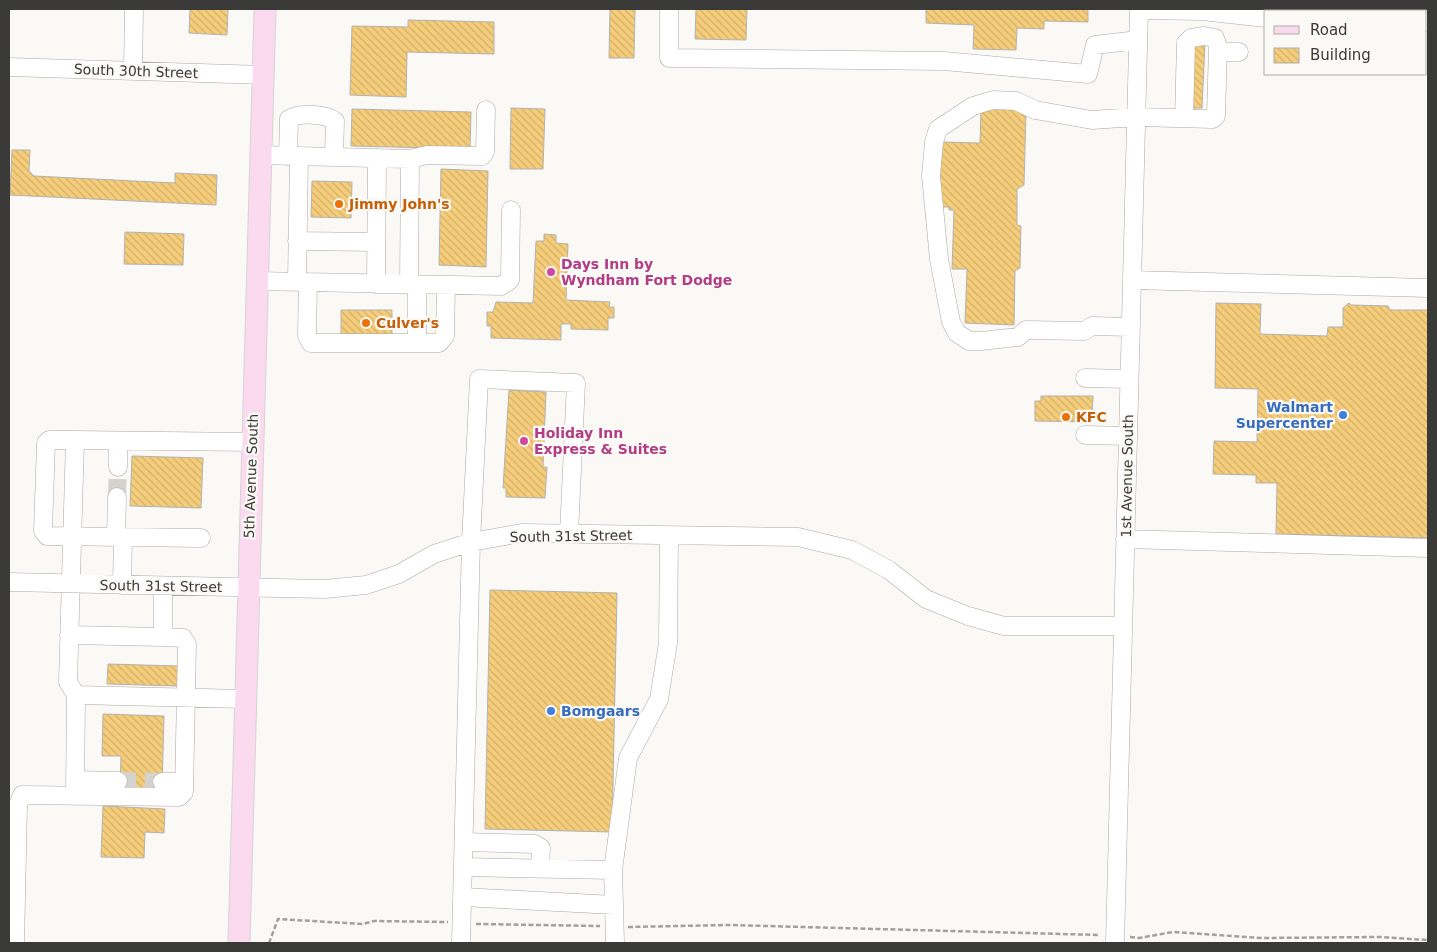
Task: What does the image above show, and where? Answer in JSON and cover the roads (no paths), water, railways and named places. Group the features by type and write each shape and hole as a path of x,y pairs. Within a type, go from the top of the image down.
{"main road":[{"name":"5th Avenue South","path":"239,943 265,9"}],"street":[{"path":"133,71 134,9"},
{"path":"669,9 669,58 944,61 1088,74 1095,45 1138,40"},
{"path":"1139,10 1202,11 1264,18"},
{"name":"1st Avenue South","path":"1115,940 1139,10"},
{"path":"1202,11 1204,36"},
{"path":"1130,326 1092,326 1084,331 1026,330 1018,337 998,341 969,341 957,333 951,322 939,259 931,176 934,142 938,129 973,106 993,100 1016,101 1035,110 1092,120 1136,117 1184,118 1213,118 1216,116 1218,52 1215,38 1204,36 1191,38 1186,44 1184,118"},
{"path":"1218,52 1239,52"},
{"name":"South 30th Street","path":"9,67 263,75"},
{"path":"260,155 410,159 428,155 482,156 485,152 486,110"},
{"path":"334,157 335,121 329,116 294,115 289,119 294,156 297,241 307,336 311,343 440,343 445,336 446,286"},
{"path":"376,284 377,158"},
{"path":"410,159 413,285 417,343"},
{"path":"256,281 501,286 510,280 512,210"},
{"path":"297,241 376,242"},
{"path":"1132,280 1428,288"},
{"path":"1085,378 1129,379"},
{"path":"461,943 471,542 480,379 576,383 569,534"},
{"path":"1085,435 1128,436"},
{"path":"201,538 47,536 43,531 46,443 49,440 252,442"},
{"path":"75,440 68,682 76,696 75,788"},
{"path":"118,441 118,467"},
{"path":"117,497 122,585"},
{"name":"South 31st Street","path":"9,582 325,589 366,585 399,574 434,554 471,542 522,533 798,538 852,550 889,570 926,598 968,616 1004,626 1123,626"},
{"path":"616,935 613,870 628,758 659,699 668,643 669,536"},
{"path":"1125,539 1428,548"},
{"path":"163,586 163,637"},
{"path":"69,635 183,638 187,644 184,792 179,797 75,788"},
{"path":"76,696 245,699"},
{"path":"16,943 20,800 22,795 118,780"},
{"path":"162,782 184,782"},
{"path":"464,842 534,844 541,848 540,869"},
{"path":"464,867 613,870"},
{"path":"463,897 614,905"}],"tunnel":[{"path":"117,497 118,467"},
{"path":"118,781 162,782"}],"place":[{"name":"Jimmy John's","path":"339,204"},
{"name":"Days Inn by Wyndham Fort Dodge","path":"551,272"},
{"name":"Culver's","path":"366,323"},
{"name":"Walmart Supercenter","path":"1343,415"},
{"name":"KFC","path":"1066,417"},
{"name":"Holiday Inn Express & Suites","path":"524,441"},
{"name":"Bomgaars","path":"551,711"}]}
